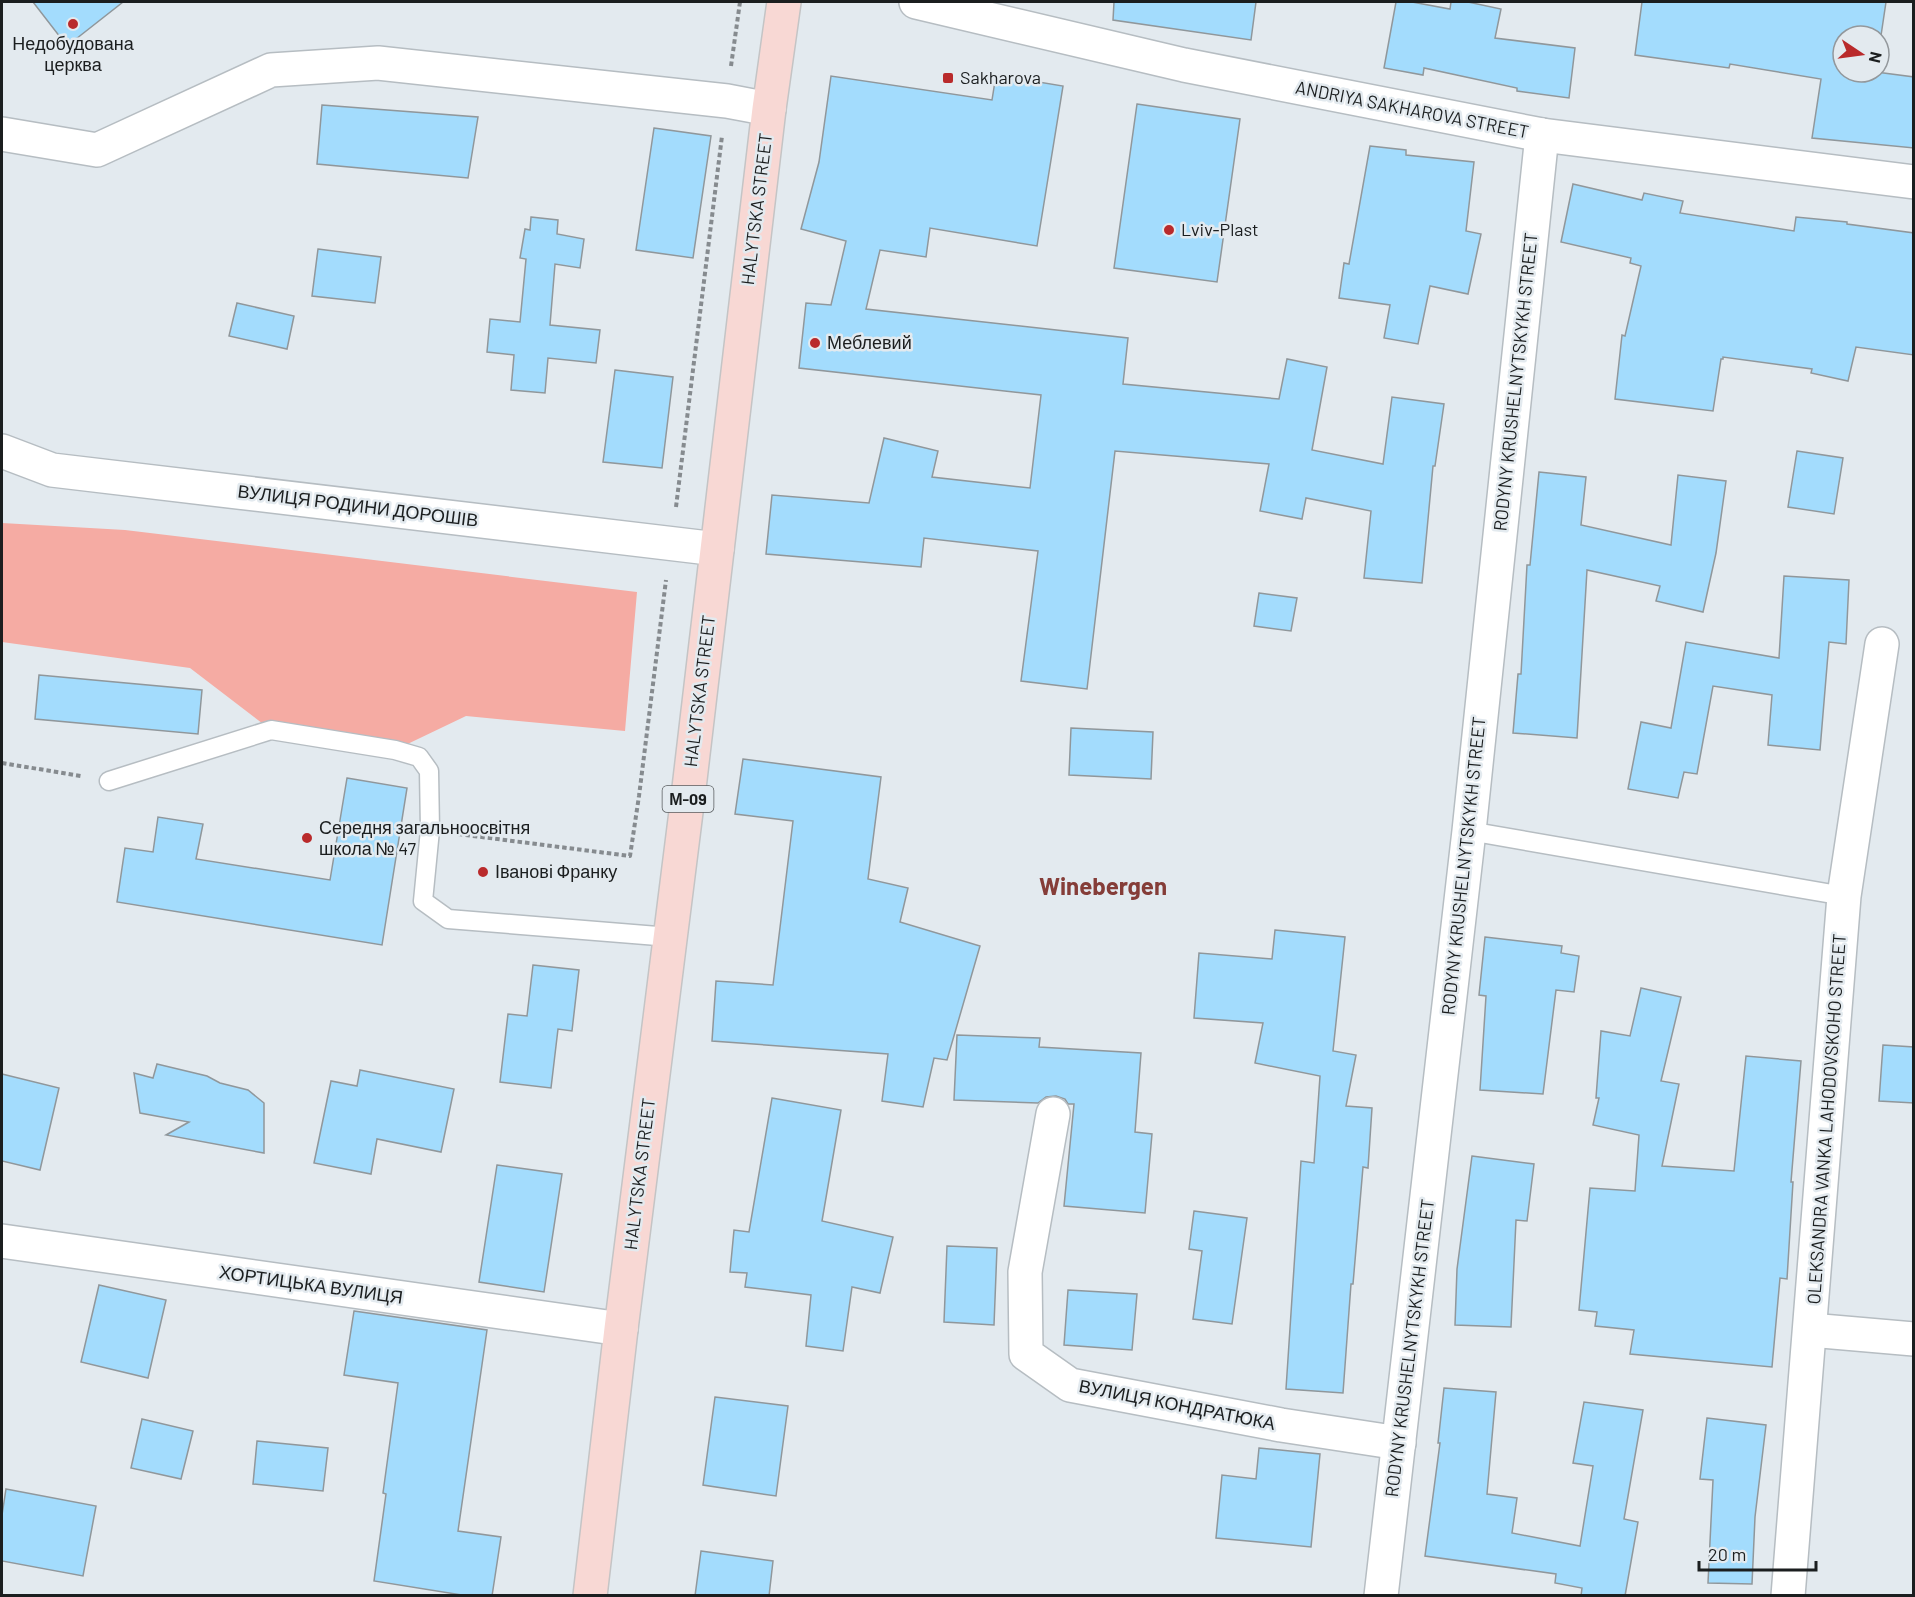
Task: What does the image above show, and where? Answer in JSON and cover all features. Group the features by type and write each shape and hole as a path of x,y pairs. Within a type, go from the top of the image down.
{"main road":[{"name":"HALYTSKA STREET","path":"590,1596 769,109 784,2"}],"street":[{"name":"ANDRIYA SAKHAROVA STREET","path":"916,2 1184,65 1542,135 1914,182"},
{"path":"2,134 97,150 271,70 378,63 727,101 769,109"},
{"name":"RODYNY KRUSHELNYTSKYKH STREET","path":"1381,1596 1469,831 1542,135"},
{"name":"ВУЛИЦЯ РОДИНИ ДОРОШІВ","path":"2,451 52,470 717,549"},
{"name":"OLEKSANDRA VANKA LAHODOVSKOHO STREET","path":"1788,1596 1844,896 1882,644"},
{"name":"ВУЛИЦЯ КОНДРАТЮКА","path":"1053,1114 1025,1272 1026,1354 1070,1385 1281,1425 1399,1443"},
{"name":"ХОРТИЦЬКА ВУЛИЦЯ","path":"2,1241 621,1329"},
{"path":"1810,1330 1914,1339"}],"lane":[{"path":"109,781 271,730 395,750 419,757 429,771 430,830 423,902 448,920 670,937"},
{"path":"1469,831 1844,896"}],"path":[{"path":"430,830 630,856 740,2"},
{"path":"2,763 109,781"}],"shaded area":[{"path":"2,523 125,530 637,592 625,731 466,716 395,750 271,730 190,668 2,642"}],"building":[{"name":"Недобудована церква","path":"33,2 123,2 67,46"},
{"path":"1114,2 1256,2 1251,40 1113,20"},
{"path":"1396,2 1412,2 1450,9 1451,2 1468,2 1501,9 1495,38 1575,48 1569,98 1517,91 1517,88 1424,68 1423,75 1384,68"},
{"path":"1642,2 1886,2 1883,24 1831,24 1831,84 1891,84 1891,74 1914,77 1914,148 1812,138 1821,79 1730,64 1729,68 1635,55"},
{"path":"996,75 1063,86 1037,246 930,228 926,257 880,250 866,309 1128,338 1123,384 1279,399 1287,359 1327,367 1312,450 1383,464 1392,397 1444,404 1435,466 1433,466 1422,583 1364,578 1371,511 1306,498 1302,519 1260,511 1269,464 1115,451 1087,689 1021,681 1038,551 924,538 921,567 766,554 772,495 869,503 884,438 938,451 932,477 1030,488 1041,395 799,368 806,303 831,305 846,241 801,229 819,162 831,76 992,100"},
{"path":"1137,104 1240,119 1217,282 1114,268"},
{"path":"322,105 478,117 468,178 317,164"},
{"path":"654,128 711,136 693,258 636,250"},
{"path":"1370,146 1406,150 1406,155 1474,162 1466,231 1481,234 1468,294 1430,286 1418,344 1384,338 1390,305 1339,298 1344,263 1349,264"},
{"path":"1573,184 1642,200 1644,193 1683,201 1680,213 1794,231 1796,217 1847,222 1847,224 1914,233 1914,355 1856,347 1848,381 1811,373 1812,369 1723,357 1713,411 1615,399 1622,335 1625,336 1641,266 1630,263 1631,258 1561,242"},
{"path":"531,217 558,220 557,234 584,239 580,268 555,264 550,325 600,330 596,363 548,358 545,393 511,390 514,355 487,352 490,319 520,322 526,259 520,258 525,229 530,230"},
{"path":"318,249 381,257 375,303 312,296"},
{"path":"237,303 294,316 287,349 229,336"},
{"path":"615,370 673,377 662,468 603,462"},
{"path":"1797,451 1843,458 1834,514 1788,507"},
{"path":"1539,472 1586,477 1581,525 1671,545 1678,475 1726,481 1716,553 1703,612 1656,601 1660,586 1587,570 1577,738 1513,733 1518,674 1521,674 1527,565 1530,565"},
{"path":"1784,576 1849,580 1846,644 1829,642 1820,750 1768,745 1772,695 1713,686 1697,774 1684,772 1678,798 1628,789 1641,722 1671,728 1686,642 1779,658"},
{"path":"1259,593 1297,598 1291,631 1254,626"},
{"path":"39,675 202,690 198,734 35,719"},
{"path":"1071,728 1153,732 1151,779 1069,775"},
{"path":"743,759 881,777 868,879 908,888 900,922 980,946 947,1060 934,1058 923,1107 882,1101 888,1054 712,1041 716,981 773,985 793,821 735,814"},
{"path":"347,778 407,788 382,945 117,902 125,848 153,852 158,817 203,824 196,859 330,880"},
{"path":"1275,930 1345,937 1333,1051 1356,1055 1346,1106 1372,1108 1368,1168 1363,1167 1353,1284 1351,1284 1343,1393 1286,1389 1301,1161 1314,1163 1320,1076 1255,1063 1263,1023 1194,1018 1199,953 1272,959"},
{"path":"1485,937 1562,946 1561,953 1579,956 1574,992 1556,990 1543,1094 1480,1090 1486,996 1479,995"},
{"path":"533,965 579,970 572,1031 558,1029 551,1088 500,1082 508,1014 527,1016"},
{"path":"1641,988 1681,997 1661,1081 1679,1084 1662,1166 1734,1171 1746,1056 1801,1061 1791,1182 1793,1182 1787,1279 1780,1278 1772,1367 1630,1354 1634,1330 1595,1326 1597,1312 1579,1310 1590,1188 1635,1191 1639,1135 1593,1125 1599,1098 1596,1098 1601,1031 1630,1036"},
{"path":"957,1035 1040,1038 1039,1047 1141,1053 1135,1132 1152,1134 1145,1213 1064,1206 1074,1104 1068,1104 1065,1099 1056,1096 1046,1097 1038,1103 954,1100"},
{"path":"1883,1045 1914,1047 1914,1103 1879,1101"},
{"path":"157,1064 207,1076 220,1083 248,1090 264,1103 264,1153 166,1135 189,1122 140,1113 134,1073 153,1078"},
{"path":"360,1070 454,1089 441,1152 377,1139 371,1174 314,1163 331,1081 357,1086"},
{"path":"2,1074 59,1088 40,1170 2,1161"},
{"path":"772,1098 841,1110 822,1221 893,1237 880,1293 852,1287 843,1351 806,1346 811,1295 745,1287 747,1273 730,1272 734,1230 749,1232"},
{"path":"1472,1156 1534,1164 1527,1221 1516,1220 1511,1327 1455,1325 1457,1269"},
{"path":"497,1165 562,1174 544,1292 479,1282"},
{"path":"1194,1211 1247,1218 1232,1324 1193,1319 1202,1251 1189,1249"},
{"path":"947,1246 997,1248 994,1325 944,1322"},
{"path":"99,1285 166,1300 148,1378 81,1362"},
{"path":"1068,1290 1137,1294 1132,1350 1064,1345"},
{"path":"354,1311 487,1330 458,1531 501,1537 492,1596 468,1596 374,1581 398,1383 344,1375"},
{"path":"1444,1388 1496,1392 1487,1494 1517,1498 1512,1533 1580,1546 1593,1466 1573,1463 1584,1402 1643,1410 1624,1519 1638,1522 1625,1596 1581,1596 1582,1588 1555,1583 1556,1574 1425,1556 1440,1443 1438,1443"},
{"path":"715,1397 788,1406 776,1496 703,1485"},
{"path":"1707,1418 1766,1425 1755,1517 1752,1584 1708,1583 1713,1480 1700,1479"},
{"path":"142,1419 193,1431 181,1479 131,1468"},
{"path":"257,1441 328,1448 323,1491 253,1484"},
{"path":"1259,1448 1320,1454 1311,1547 1216,1538 1222,1475 1256,1479"},
{"path":"6,1489 96,1506 83,1576 2,1561 2,1515"},
{"path":"701,1551 773,1561 769,1596 695,1596"}],"place":[{"name":"Недобудована церква","path":"73,24"},
{"name":"Sakharova","path":"948,78"},
{"name":"Lviv-Plast","path":"1169,230"},
{"name":"Меблевий","path":"815,343"},
{"name":"Середня загальноосвітня школа № 47","path":"307,838"},
{"name":"Іванові Франку","path":"483,872"}],"district":[{"name":"Winebergen","path":"1103,887"}]}
